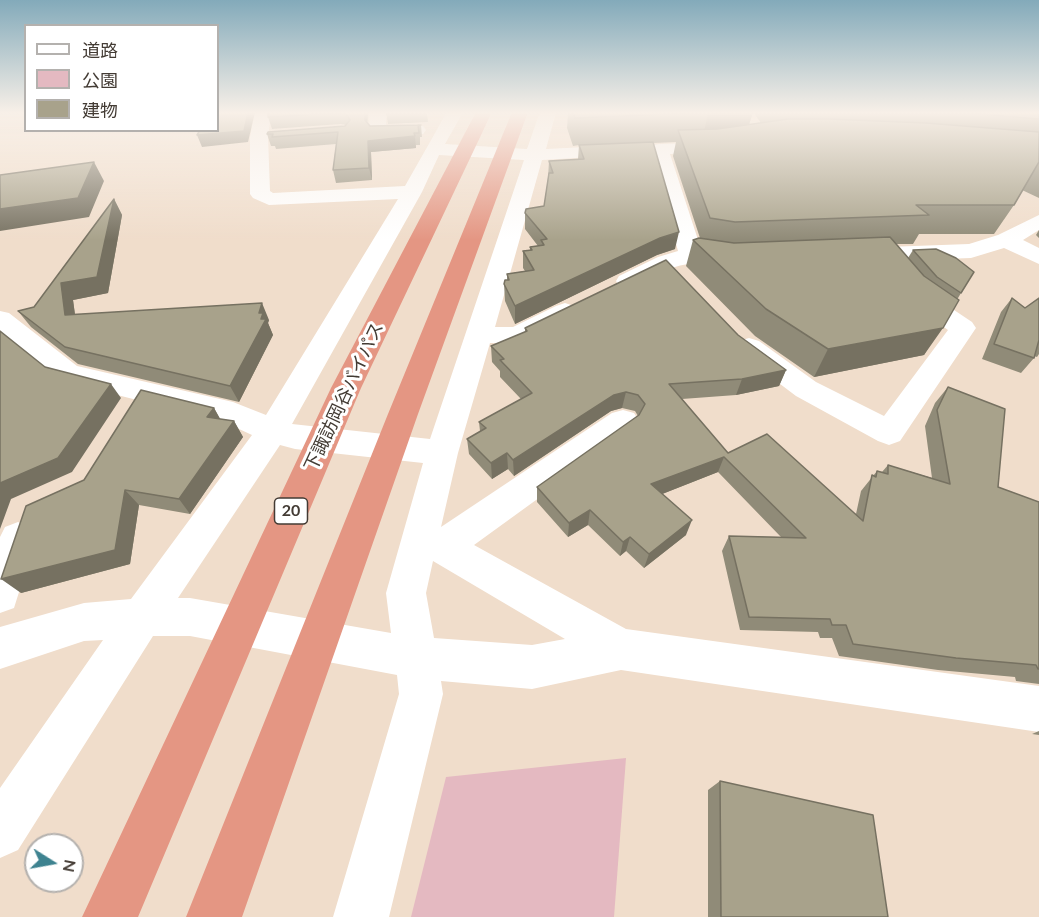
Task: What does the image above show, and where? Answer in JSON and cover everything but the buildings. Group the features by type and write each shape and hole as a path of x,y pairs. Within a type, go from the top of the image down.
{"highway":[{"name":"下諏訪岡谷バイパス","path":"110,917 346,388 463,155"},
{"path":"214,917 403,414 503,155"}],"street":[{"path":"263,155 260,194 269,199 412,192"},
{"path":"0,832 142,617 283,434 434,155"},
{"path":"433,542 427,452 479,335 527,155"},
{"path":"660,155 679,258 690,286"},
{"path":"839,256 971,251 1006,240 1039,221"},
{"path":"1006,240 1039,257"},
{"path":"729,327 744,344 806,389 889,433 963,328 918,297 883,254"},
{"path":"479,335 518,335 679,258 755,259"},
{"path":"0,319 68,373 135,405 233,413 283,434 427,452"},
{"path":"361,917 421,694 406,593 433,542 623,421"},
{"path":"0,595 26,510"},
{"path":"433,542 621,649"},
{"path":"0,648 86,612 142,617 190,616 416,658 532,667 621,649 1039,709"}],"green space":[{"path":"626,758 614,917 411,917 446,777"}]}
